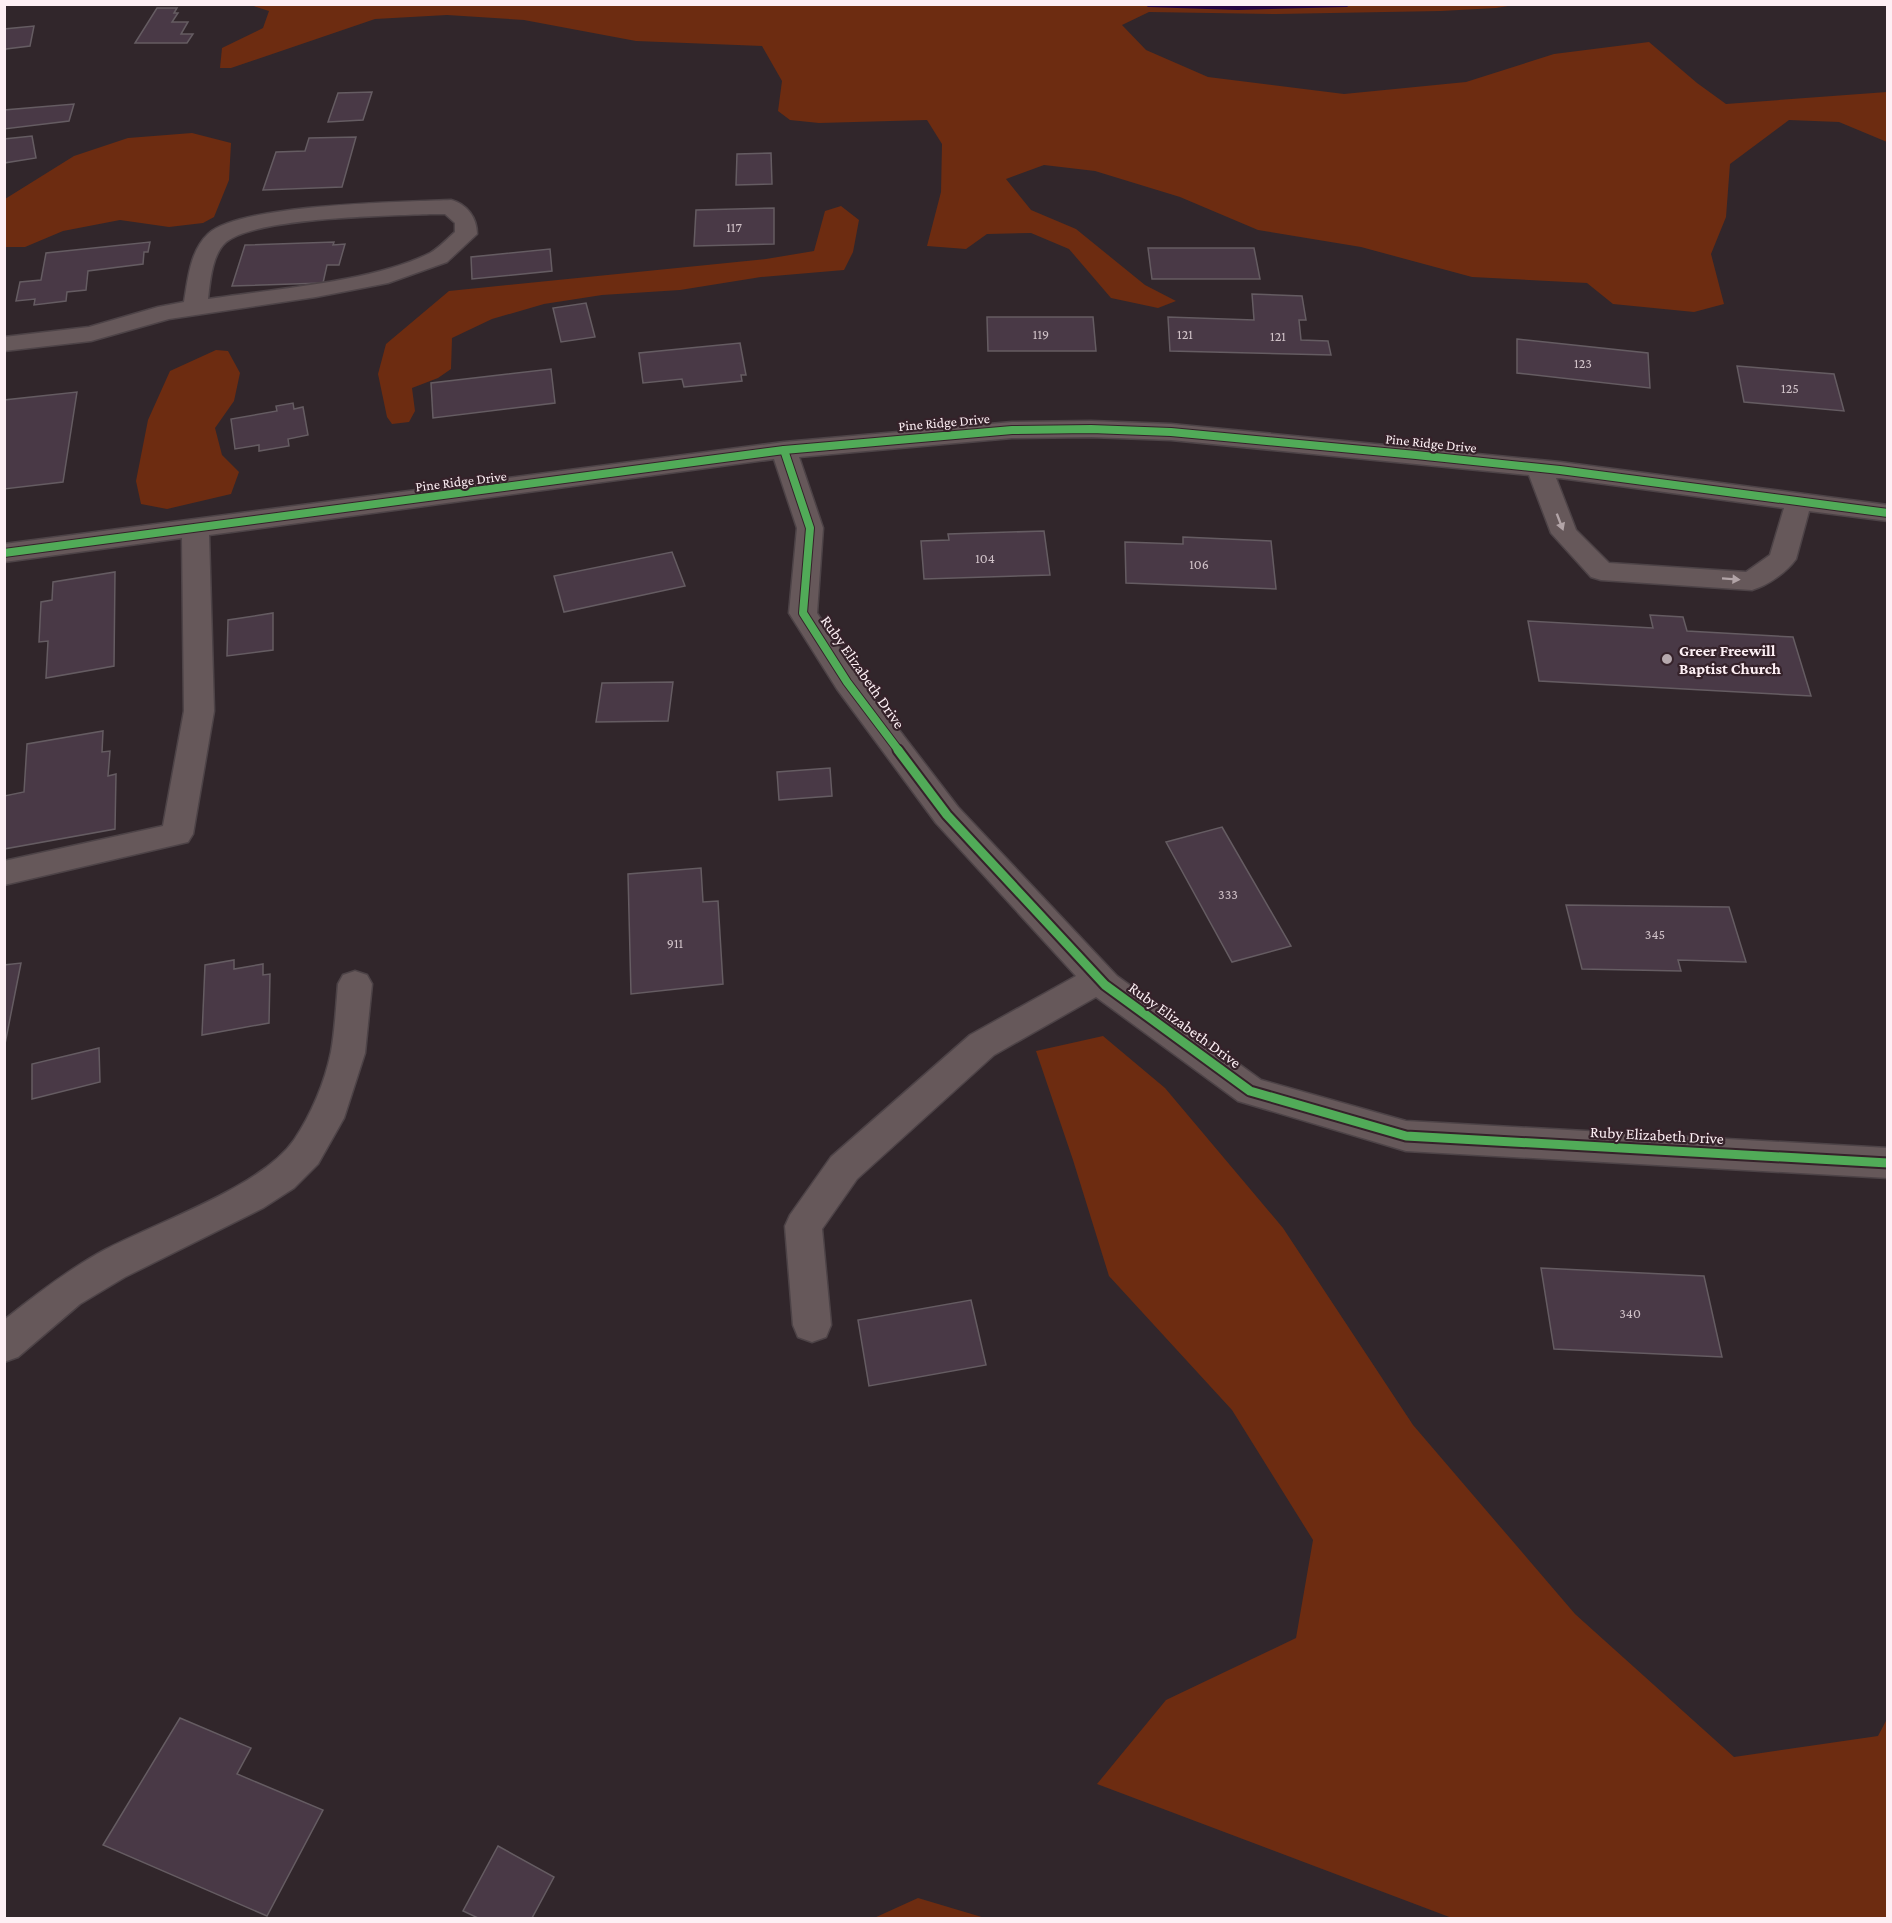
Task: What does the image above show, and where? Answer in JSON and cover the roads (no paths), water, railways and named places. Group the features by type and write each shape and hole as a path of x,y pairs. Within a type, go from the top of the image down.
{"street":[{"path":"4,344 91,334 166,312 195,308 316,290 388,276 439,257 466,234 466,222 451,207 387,209 250,223 217,237 203,261 195,308"},
{"name":"Pine Ridge Drive","path":"4,553 784,450 1012,430 1091,429 1171,432 1539,468 1887,513"},
{"name":"Ruby Elizabeth Drive","path":"784,450 810,528 803,613 847,682 947,815 1099,979 1250,1091 1406,1136 1887,1163"},
{"path":"1539,468 1564,533 1601,571 1752,581 1782,559 1799,501"},
{"path":"4,873 177,834 200,711 195,528"},
{"path":"812,1325 802,1226 844,1168 982,1045 1099,979"},
{"path":"4,1344 67,1292 112,1264 250,1197 281,1177 305,1153 326,1118 348,1053 355,984"}],"waterway":[{"path":"1148,4 1238,7 1347,4"}],"place":[{"name":"Greer Freewill Baptist Church","path":"1667,659"}]}
